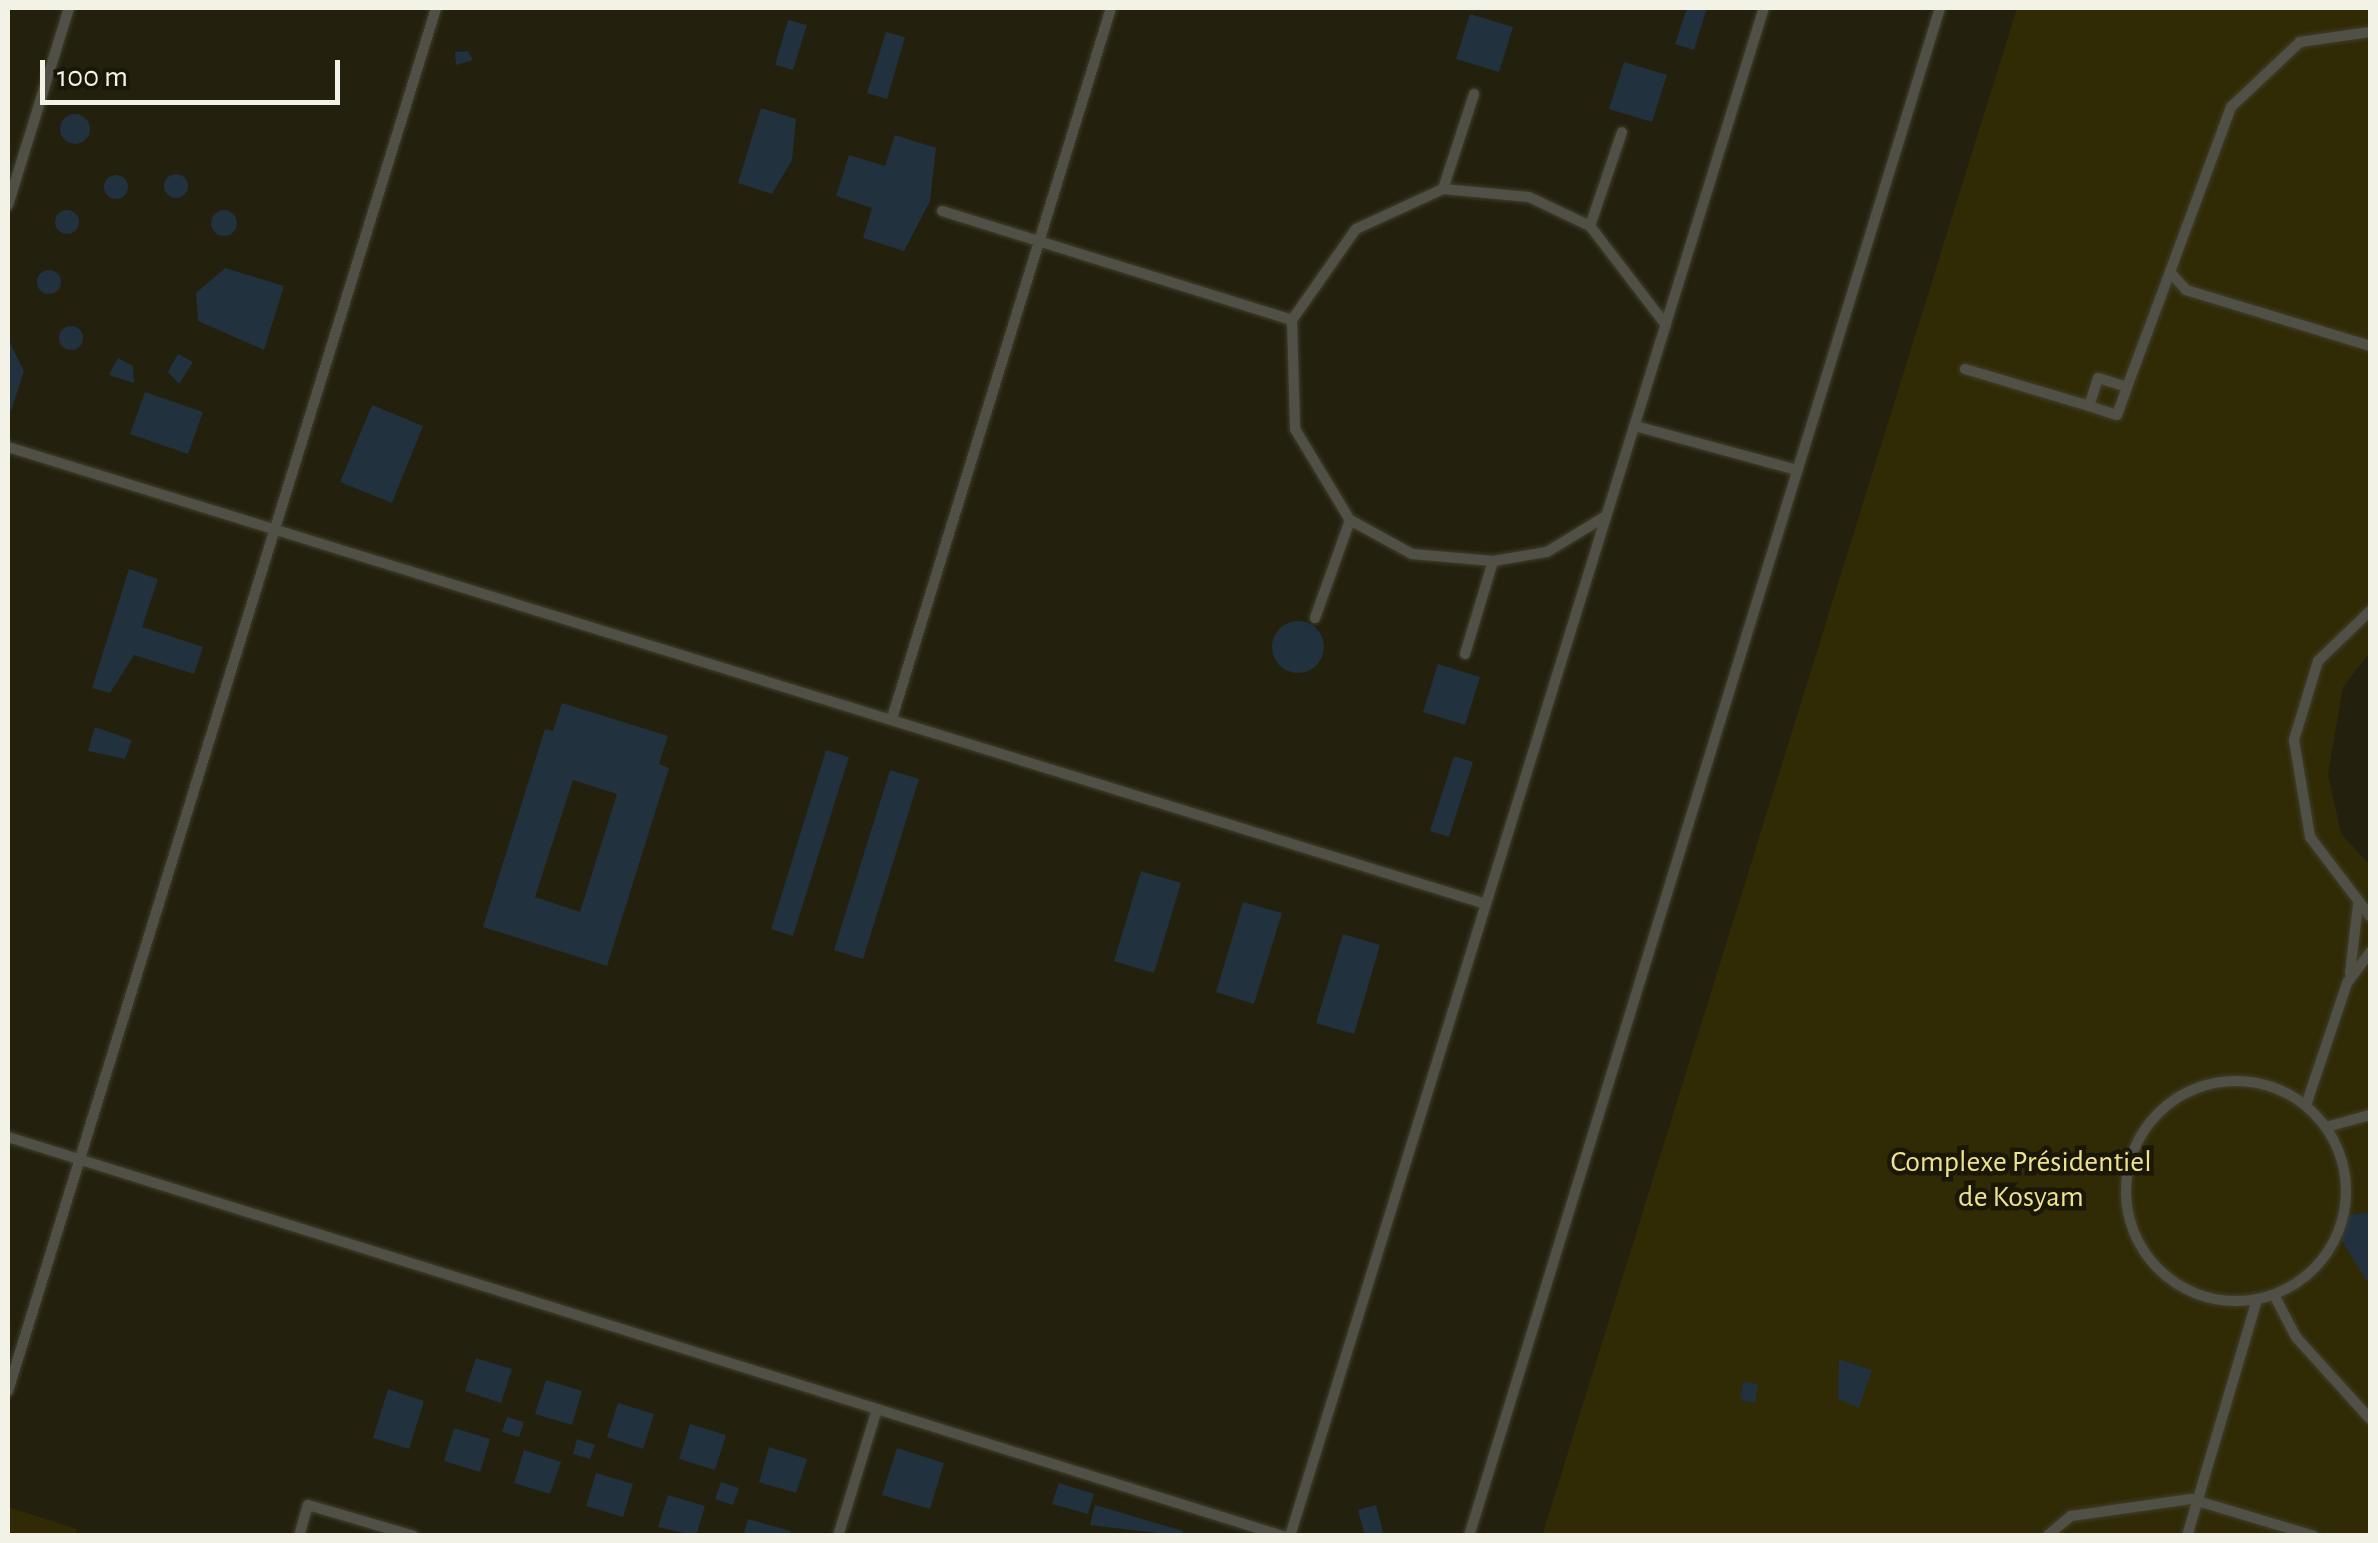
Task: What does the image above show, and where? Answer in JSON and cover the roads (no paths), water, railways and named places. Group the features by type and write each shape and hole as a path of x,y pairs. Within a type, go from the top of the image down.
{"lane":[{"path":"8,205 70,8"},
{"path":"8,1391 436,8"},
{"path":"893,715 1111,8"},
{"path":"8,1137 1286,1536 1764,8"},
{"path":"1469,1536 1940,8"},
{"path":"1965,368 2116,415 2231,106 2300,42 2370,32"},
{"path":"1443,189 1474,94"},
{"path":"1590,226 1622,132"},
{"path":"1607,515 1546,552 1493,561 1412,554 1350,520 1295,429 1292,320 1356,229 1443,189 1530,197 1590,226 1666,325"},
{"path":"942,211 1292,320"},
{"path":"2170,272 2186,290 2370,346"},
{"path":"2088,406 2098,378 2127,386"},
{"path":"1635,426 1797,470"},
{"path":"8,447 893,715 1486,904"},
{"path":"1315,618 1350,520"},
{"path":"1465,654 1493,561"},
{"path":"2370,611 2318,661 2294,740 2302,817 2358,905 2370,916"},
{"path":"2306,1105 2348,984 2358,905"},
{"path":"2348,984 2370,952"},
{"path":"2256,1082 2306,1105 2326,1127 2343,1166 2345,1210 2320,1262 2274,1294 2257,1300 2202,1296 2156,1267 2130,1219 2130,1164 2156,1116 2202,1086 2256,1082"},
{"path":"2326,1127 2370,1115"},
{"path":"2274,1294 2296,1336 2370,1419"},
{"path":"2187,1536 2191,1499 2257,1300"},
{"path":"838,1536 878,1409"},
{"path":"2047,1536 2071,1516 2191,1499 2314,1536"},
{"path":"299,1536 308,1505 414,1536"}],"park label":[{"name":"Complexe Présidentiel de Kosyam","path":"2021,1179"}]}
